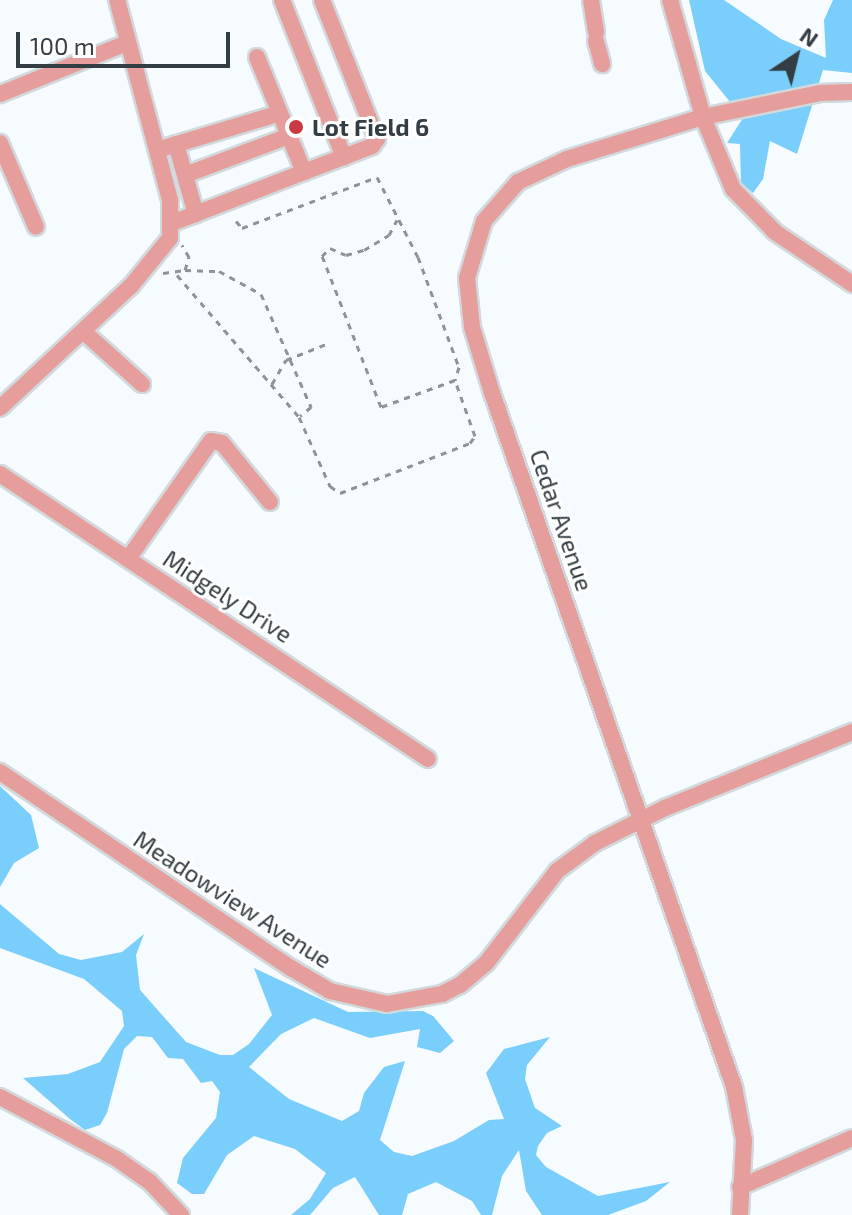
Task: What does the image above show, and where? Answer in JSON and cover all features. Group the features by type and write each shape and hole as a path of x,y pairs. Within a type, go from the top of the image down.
{"street":[{"path":"0,408 84,332 164,252 172,223 157,150 117,0"},
{"path":"282,0 344,157"},
{"path":"172,223 344,157 377,139 322,0"},
{"path":"591,0 602,64"},
{"path":"670,0 703,117 724,173 752,212 852,284"},
{"path":"0,94 127,43"},
{"path":"257,57 304,172"},
{"name":"Cedar Avenue","path":"740,1215 744,1140 734,1087 492,393 472,327 467,278 484,221 518,182 567,159 703,117 820,93 852,92"},
{"path":"157,150 280,113"},
{"path":"185,175 289,136"},
{"path":"0,143 36,227"},
{"path":"176,144 196,214"},
{"path":"84,332 142,384"},
{"path":"128,559 207,443 222,443 270,502"},
{"name":"Midgely Drive","path":"0,474 428,759"},
{"name":"Meadowview Avenue","path":"0,772 291,968 330,991 387,1004 442,994 460,985 487,962 557,871 595,843 642,820 852,732"},
{"path":"0,1097 117,1159 149,1181 181,1215"},
{"path":"740,1187 852,1138"}],"path":[{"path":"158,270 177,275 299,417 330,486 340,493 473,440 475,431 455,380 459,367 418,257 373,168"},
{"path":"236,221 242,228 377,177"},
{"path":"397,220 389,235 364,250 346,255 330,248 322,256 381,407 455,380"},
{"path":"182,245 189,257 185,270"},
{"path":"177,275 185,270 219,271 261,294 312,411 299,417"},
{"path":"271,385 291,357 326,344"}],"shaded area":[{"path":"689,0 724,0 781,39 826,58 824,20 833,0 852,0 852,73 823,70 797,154 770,141 763,179 753,193 741,183 740,144 727,143 743,118 705,71"},
{"path":"0,786 31,815 39,848 14,863 0,887"},
{"path":"0,904 59,954 81,960 122,952 144,934 136,955 140,990 186,1042 220,1055 233,1055 249,1044 272,1015 254,968 348,1012 423,1011 433,1016 454,1041 440,1053 417,1047 420,1029 370,1038 314,1018 281,1034 249,1067 289,1099 342,1121 359,1111 364,1093 384,1067 405,1061 380,1140 394,1152 412,1156 454,1141 489,1120 504,1119 486,1073 504,1049 550,1037 527,1065 525,1079 535,1108 562,1126 547,1133 536,1155 546,1167 598,1196 670,1182 646,1201 608,1215 542,1215 526,1191 519,1150 502,1176 492,1215 481,1215 472,1201 436,1182 408,1194 402,1215 379,1215 355,1177 333,1188 310,1215 291,1215 310,1199 326,1173 295,1149 254,1136 227,1155 204,1194 192,1194 177,1183 183,1158 216,1118 220,1092 212,1081 201,1083 183,1059 168,1058 152,1037 137,1036 124,1049 107,1113 100,1125 85,1130 70,1119 23,1078 68,1074 100,1062 124,1026 122,1011 84,979 0,948"}],"place":[{"name":"Lot Field 6","path":"296,127"}]}
